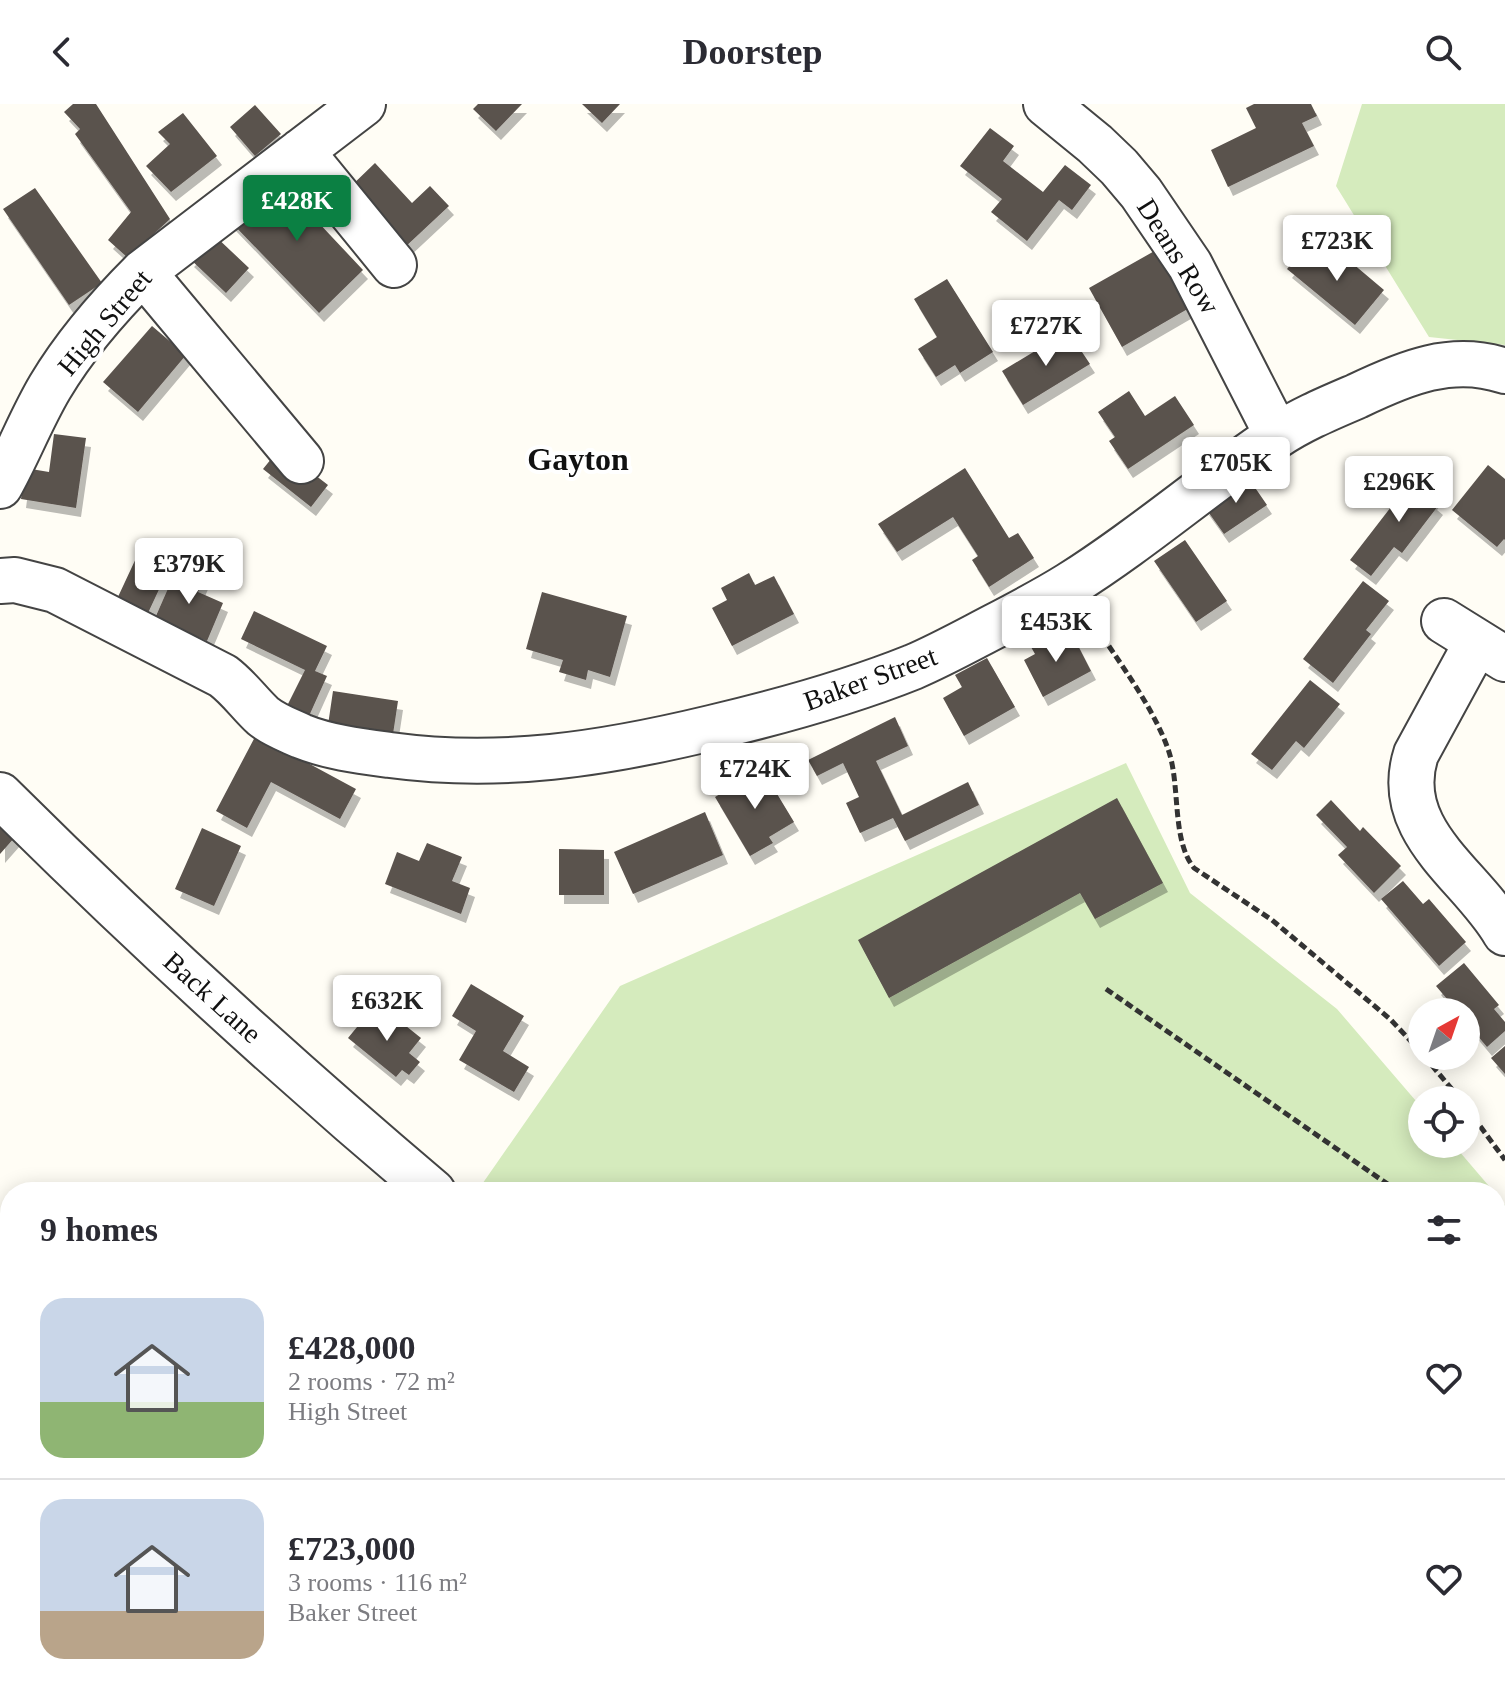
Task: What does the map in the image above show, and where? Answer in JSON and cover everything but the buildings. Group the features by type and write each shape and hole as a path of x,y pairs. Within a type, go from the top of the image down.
{"street":[{"name":"High Street","path":"0,486 51,386 80,344 123,293 143,272 363,104"},
{"name":"Deans Row","path":"1046,104 1095,144 1141,193 1190,265 1277,435"},
{"path":"301,151 394,265"},
{"path":"143,272 301,461"},
{"name":"Baker Street","path":"5,570 55,590 223,676 264,716 304,737 365,752 432,761 518,761 572,755 648,743 751,719 914,666 1069,585 1277,435 1307,419 1399,376 1433,366 1471,364 1505,371"},
{"path":"1476,641 1416,754 1411,769 1412,798 1434,846 1505,933"},
{"name":"Back Lane","path":"0,795 86,881 340,1113 421,1182"}],"path":[{"path":"1069,585 1160,730 1172,766 1182,845 1187,859 1194,868 1272,920 1339,974 1408,1039"},
{"path":"1106,989 1385,1182"},
{"path":"1436,1070 1449,1086"},
{"path":"1480,1126 1505,1160"}],"green space":[{"path":"1362,104 1505,104 1505,345 1429,337 1336,186"},
{"path":"1126,763 1190,893 1337,1009 1408,1092 1408,1158 1465,1158 1485,1182 484,1182 620,986"}],"district":[{"name":"Gayton","path":"578,459"}]}
